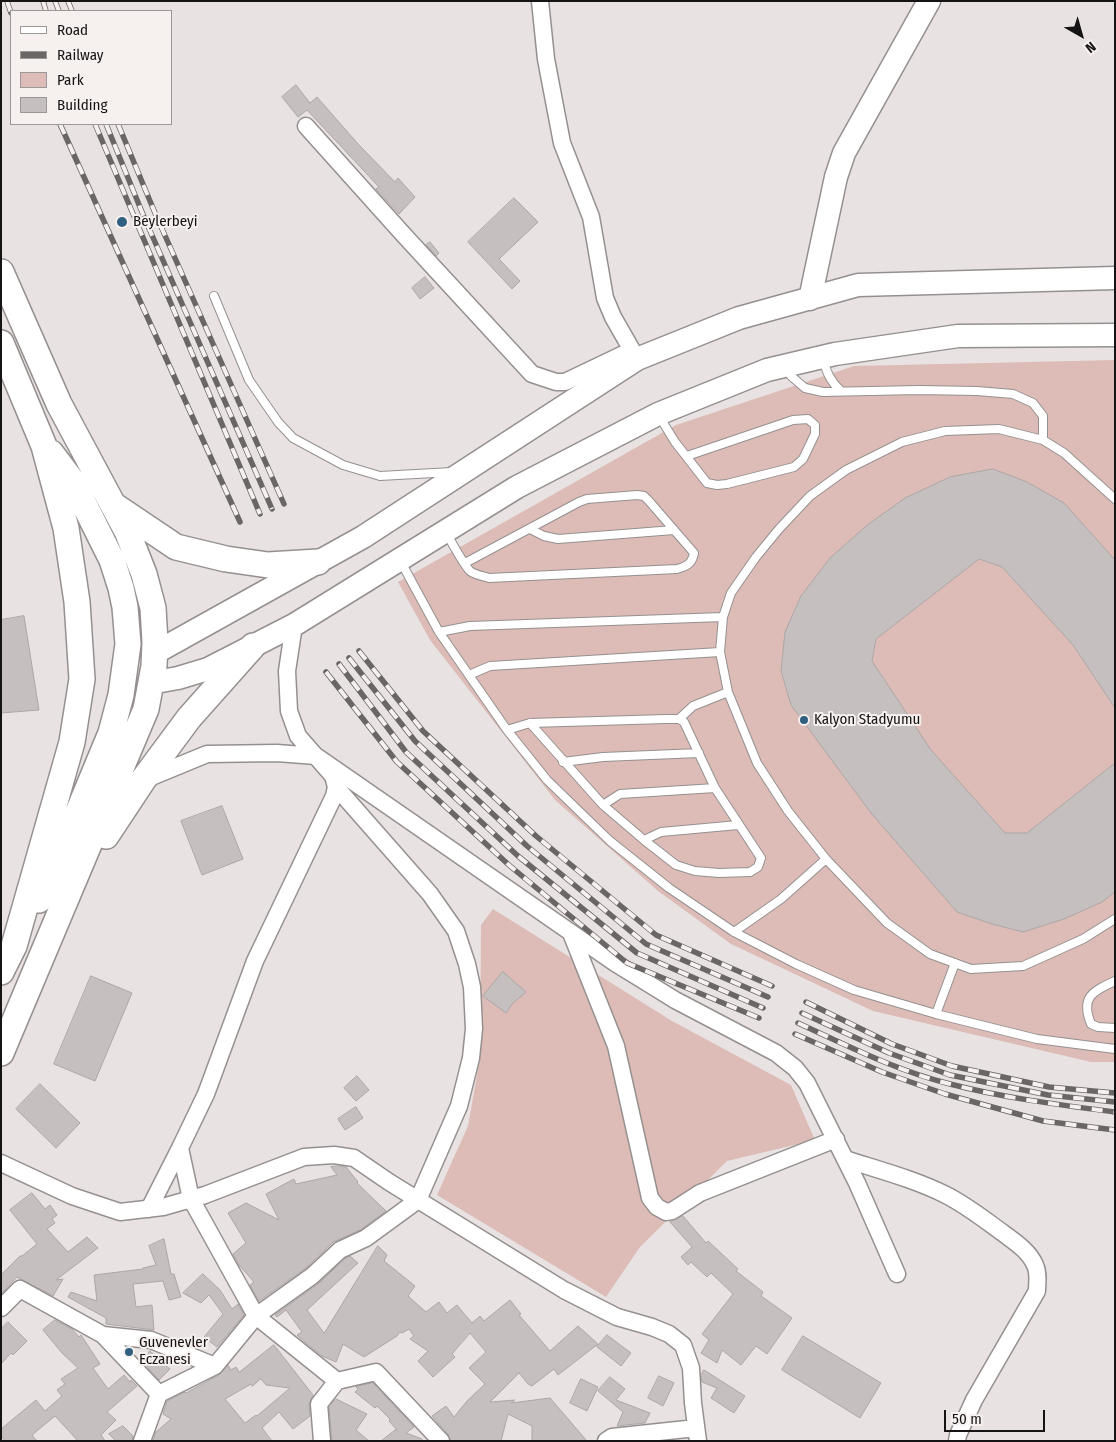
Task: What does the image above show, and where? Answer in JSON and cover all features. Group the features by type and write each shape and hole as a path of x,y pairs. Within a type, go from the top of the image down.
{"main road":[{"path":"1,272 59,404 126,531 146,582 153,608 155,642 154,666 146,709 1,1053"},
{"path":"1,343 44,446 66,528 80,629 82,678 72,742 14,946"},
{"path":"1,972 49,882 104,752 117,715 128,644 125,607 112,560 73,482 44,446"},
{"path":"112,504 176,547 226,559 268,565 318,562"},
{"path":"71,888 143,780 189,718 253,646"},
{"path":"125,669 153,654"},
{"path":"125,669 150,682"}],"street":[{"path":"540,1 546,59 562,143 591,217 605,298 613,317 634,354"},
{"path":"810,299 836,177 844,153 929,1"},
{"path":"306,126 532,374 556,382 565,382 634,354 738,318 858,285 1115,278"},
{"path":"150,682 178,678 208,669 294,625 517,488 658,414 767,370 823,357 958,336 1115,335"},
{"path":"153,654 362,537 464,471 634,354"},
{"path":"142,1441 160,1394 215,1366 256,1316 312,1276 340,1250 366,1238 418,1200 458,1106 471,1058 474,1029 472,987 456,930 430,894 336,787 333,776 298,736 289,712 287,671 294,625"},
{"path":"143,780 208,754 277,753 316,756 615,963 674,1000 776,1053 789,1063 806,1082 836,1139 897,1274"},
{"path":"149,1209 206,1094 256,961 334,796 336,787"},
{"path":"572,933 616,1046 650,1198 657,1207 666,1212 672,1211 700,1193 836,1139"},
{"path":"180,1148 191,1199 256,1316 337,1381"},
{"path":"1,1163 72,1196 120,1212 163,1207 191,1199 304,1157 334,1155 354,1158 564,1290 616,1317 669,1334 683,1344 691,1368 697,1434 612,1437 606,1441"},
{"path":"845,1159 908,1179 946,1196 984,1219 1021,1246 1032,1258 1036,1266 1038,1275 1037,1291 974,1400 957,1441"},
{"path":"1,1308 20,1289 104,1335 160,1394"},
{"path":"104,1335 150,1340 215,1366"},
{"path":"322,1441 319,1404 337,1381 376,1372 441,1441"}],"lane":[{"path":"214,296 249,380 278,422 292,438 343,465 380,476 464,471"},
{"path":"823,357 826,371 840,390"},
{"path":"785,366 791,376 804,388 823,392 840,390 929,390 1013,394 1033,403 1043,416 1043,440"},
{"path":"658,414 675,442 708,483 717,485 794,467 803,459 815,434 815,425 808,418 794,420 687,456"},
{"path":"1115,499 1064,453 1043,440 999,429 945,431 902,442 846,470 810,496 779,529 756,557 731,593 722,617 720,652 728,692 758,763 788,811 826,859 887,923 930,954 970,969 1023,966 1083,938 1115,919"},
{"path":"445,532 470,571 489,578 676,569 687,566 693,560 694,553 650,501 644,496 637,495 586,499 465,563"},
{"path":"530,529 544,536 558,539 674,530"},
{"path":"400,560 439,632 507,730 547,780 610,842 669,888 734,932 796,964 854,990 936,1014 1037,1039 1115,1049"},
{"path":"439,632 470,626 722,617"},
{"path":"469,676 490,666 720,652"},
{"path":"679,719 693,706 728,692"},
{"path":"507,730 530,723 679,719 684,722 688,729 715,788 761,858 758,867 750,872 719,873 694,871 676,865 604,805 563,762 530,723"},
{"path":"563,762 603,757 699,753"},
{"path":"604,805 620,794 715,788"},
{"path":"644,840 661,832 738,825"},
{"path":"734,932 780,899 826,859"},
{"path":"936,1014 955,963"},
{"path":"1115,981 1094,990 1090,995 1088,1003 1088,1017 1091,1024 1098,1027 1115,1028"}],"green space":[{"name":"Kalyon Stadyumu","path":"1115,360 1115,1062 1091,1062 873,1011 731,944 658,891 555,800 430,640 398,582 676,425 854,366"},
{"path":"493,909 672,1021 791,1085 815,1140 727,1161 640,1247 606,1297 437,1195 468,1126 480,1058 481,925"}],"building":[{"path":"296,85 310,103 317,97 359,145 395,182 398,178 415,197 399,214 376,189 379,187 307,110 298,117 282,97"},
{"path":"514,198 538,222 499,259 520,281 512,289 468,242"},
{"path":"430,242 439,253 436,256 426,245"},
{"path":"425,277 434,288 420,299 412,288"},
{"name":"Kalyon Stadyumu","path":"993,469 1027,482 1064,503 1115,560 1115,708 1073,645 1002,567 979,559 876,639 872,661 931,750 1005,833 1027,833 1115,763 1115,892 1102,902 1064,919 1023,932 957,912 871,813 791,705 781,671 785,632 801,596 830,558 866,526 905,498 950,477"},
{"path":"24,616 39,710 1,713 1,620"},
{"path":"222,806 243,859 202,875 181,821"},
{"path":"503,972 526,992 512,1004 506,1013 483,996"},
{"path":"91,976 132,993 95,1081 54,1064"},
{"path":"357,1076 369,1090 356,1101 344,1088"},
{"path":"40,1084 80,1123 56,1148 16,1109"},
{"path":"356,1107 363,1118 345,1130 338,1119"},
{"path":"331,1167 346,1167 357,1183 386,1211 360,1230 333,1242 306,1268 259,1301 250,1285 254,1282 239,1265 233,1254 246,1243 228,1213 246,1203 279,1220 266,1194 294,1179 296,1184 337,1175"},
{"path":"32,1193 45,1209 50,1205 57,1215 52,1219 55,1223 47,1229 68,1252 87,1237 98,1248 56,1280 63,1279 53,1296 17,1277 1,1294 1,1275 20,1256 37,1244 10,1210"},
{"path":"683,1216 706,1243 708,1241 738,1269 736,1271 763,1292 761,1296 792,1318 767,1354 756,1346 741,1365 722,1350 717,1363 701,1353 709,1340 702,1334 733,1294 711,1273 707,1277 691,1262 688,1265 681,1257 692,1247 670,1222"},
{"path":"164,1239 171,1274 174,1274 181,1297 169,1300 163,1281 133,1284 136,1307 152,1305 154,1330 106,1324 106,1318 68,1297 71,1292 97,1301 94,1275 143,1269 156,1265 149,1246"},
{"path":"378,1246 387,1255 384,1261 415,1286 408,1296 426,1312 439,1302 447,1313 457,1305 472,1323 480,1316 484,1321 510,1300 521,1314 519,1315 550,1351 578,1326 598,1344 558,1375 554,1369 532,1386 519,1373 490,1402 515,1400 511,1403 550,1398 587,1441 532,1441 532,1426 508,1414 501,1441 451,1441 448,1434 432,1416 446,1406 454,1417 485,1384 469,1368 486,1352 470,1333 452,1354 455,1357 433,1377 418,1361 428,1351 410,1339 414,1336 409,1329 402,1333 400,1332 397,1336 364,1357 343,1344 336,1362 322,1356 297,1335 302,1332 286,1310 277,1317 275,1315 318,1284 350,1256 358,1263 307,1310 324,1333"},
{"path":"203,1274 220,1290 232,1309 238,1304 244,1315 217,1347 204,1337 223,1314 209,1295 201,1303 183,1293"},
{"path":"55,1320 72,1329 79,1337 81,1335 100,1364 93,1368 108,1389 124,1375 137,1386 107,1412 116,1420 101,1435 105,1441 78,1441 55,1416 32,1435 37,1441 5,1441 1,1436 1,1429 36,1400 45,1411 62,1396 57,1390 65,1384 61,1379 78,1368 62,1353 43,1330"},
{"path":"8,1322 27,1341 13,1355 11,1353 1,1364 1,1329"},
{"path":"607,1335 631,1353 621,1366 597,1347"},
{"path":"803,1336 881,1383 860,1418 782,1370"},
{"path":"274,1345 313,1395 309,1404 310,1416 293,1429 279,1412 262,1428 272,1441 153,1441 156,1432 171,1419 163,1414 167,1401 219,1375 228,1365 231,1370 236,1367 239,1372","holes":["261,1379 266,1385 290,1388 257,1416 245,1423 225,1399 251,1384 252,1386"]},
{"path":"150,1351 170,1369 159,1380 143,1362"},
{"path":"704,1370 745,1396 734,1413 711,1398 717,1388 702,1382 701,1376"},
{"path":"659,1376 674,1383 663,1406 648,1398"},
{"path":"610,1377 625,1389 616,1400 650,1413 645,1423 617,1426 623,1412 598,1391"},
{"path":"581,1379 598,1387 587,1411 570,1403"},
{"path":"373,1383 414,1427 406,1433 422,1439 422,1441 381,1441 397,1430 389,1421 390,1419 377,1406 375,1408 355,1392 358,1389 356,1387"},
{"path":"336,1399 367,1414 356,1430 369,1441 332,1441 329,1407"},
{"path":"123,1426 133,1436 132,1441 116,1441 109,1434"}],"railway":[{"path":"7,1 10,10"},
{"path":"43,1 46,10"},
{"path":"55,1 59,10"},
{"path":"68,1 72,10"},
{"path":"60,125 240,522"},
{"path":"95,125 260,514"},
{"path":"106,125 144,217 272,509"},
{"path":"118,125 155,213 284,504"},
{"path":"359,651 423,731 536,836 656,935 772,986"},
{"path":"349,658 415,741 527,846 646,944 768,997"},
{"path":"339,664 406,752 518,856 637,953 763,1008"},
{"path":"326,672 397,762 510,866 627,963 759,1018"},
{"path":"806,1002 892,1044 952,1066 1049,1087 1115,1093"},
{"path":"802,1013 889,1053 950,1075 1048,1095 1115,1102"},
{"path":"798,1023 873,1057 930,1079 1011,1097 1115,1112"},
{"path":"795,1034 882,1072 945,1094 1043,1121 1115,1130"}],"place":[{"name":"Beylerbeyi","path":"122,222"},
{"name":"Kalyon Stadyumu","path":"804,720"},
{"name":"Guvenevler Eczanesi","path":"129,1352"}]}
